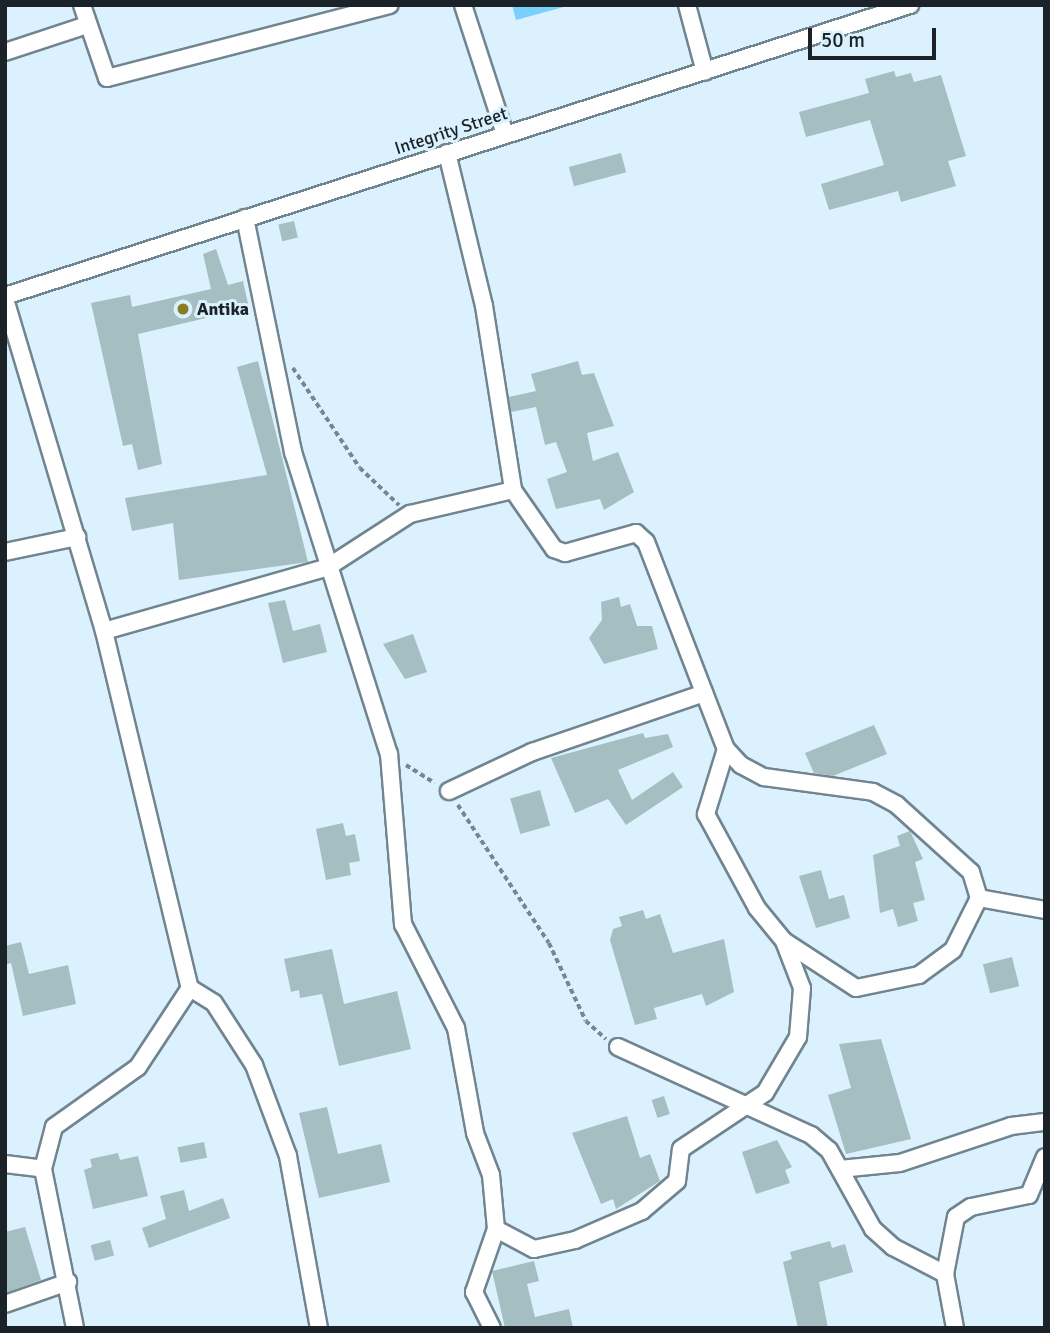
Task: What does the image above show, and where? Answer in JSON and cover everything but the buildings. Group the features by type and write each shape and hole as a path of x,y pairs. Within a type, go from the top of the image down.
{"street":[{"path":"82,5 107,78 390,5"},
{"path":"463,5 505,134"},
{"path":"687,5 705,72"},
{"name":"Integrity Street","path":"5,298 244,218 910,5"},
{"path":"5,52 87,25"},
{"path":"447,153 484,306 513,490 554,549 565,553 635,533 646,542 726,750 764,777 873,792 897,805 971,872 979,898 970,925 939,964 880,986 856,988 784,941 757,908 706,814 726,750"},
{"path":"244,218 293,452 389,754 403,924 456,1028 475,1133 491,1175 496,1229 474,1292 492,1328"},
{"path":"5,298 104,631 190,988 214,1003 254,1065 288,1156 319,1328"},
{"path":"104,631 328,567 410,514 513,490"},
{"path":"5,552 77,537"},
{"path":"449,792 533,752 704,694"},
{"path":"979,898 1045,910"},
{"path":"496,1229 534,1249 575,1240 642,1211 677,1181 681,1149 765,1093 798,1037 802,988 784,941"},
{"path":"75,1328 68,1282 43,1168 54,1127 138,1067 190,988"},
{"path":"618,1047 811,1135 840,1169 873,1229 893,1247 945,1274"},
{"path":"840,1169 900,1163 1011,1126 1045,1122"},
{"path":"955,1328 945,1274 956,1217 971,1207 1028,1195 1045,1157"},
{"path":"5,1164 43,1168"},
{"path":"5,1304 68,1282"}],"path":[{"path":"289,363 360,468 410,514"},
{"path":"389,754 449,792 543,932 586,1021 618,1047"}],"shaded area":[{"path":"512,5 571,5 516,20"}],"place":[{"name":"Antika","path":"183,309"}]}
